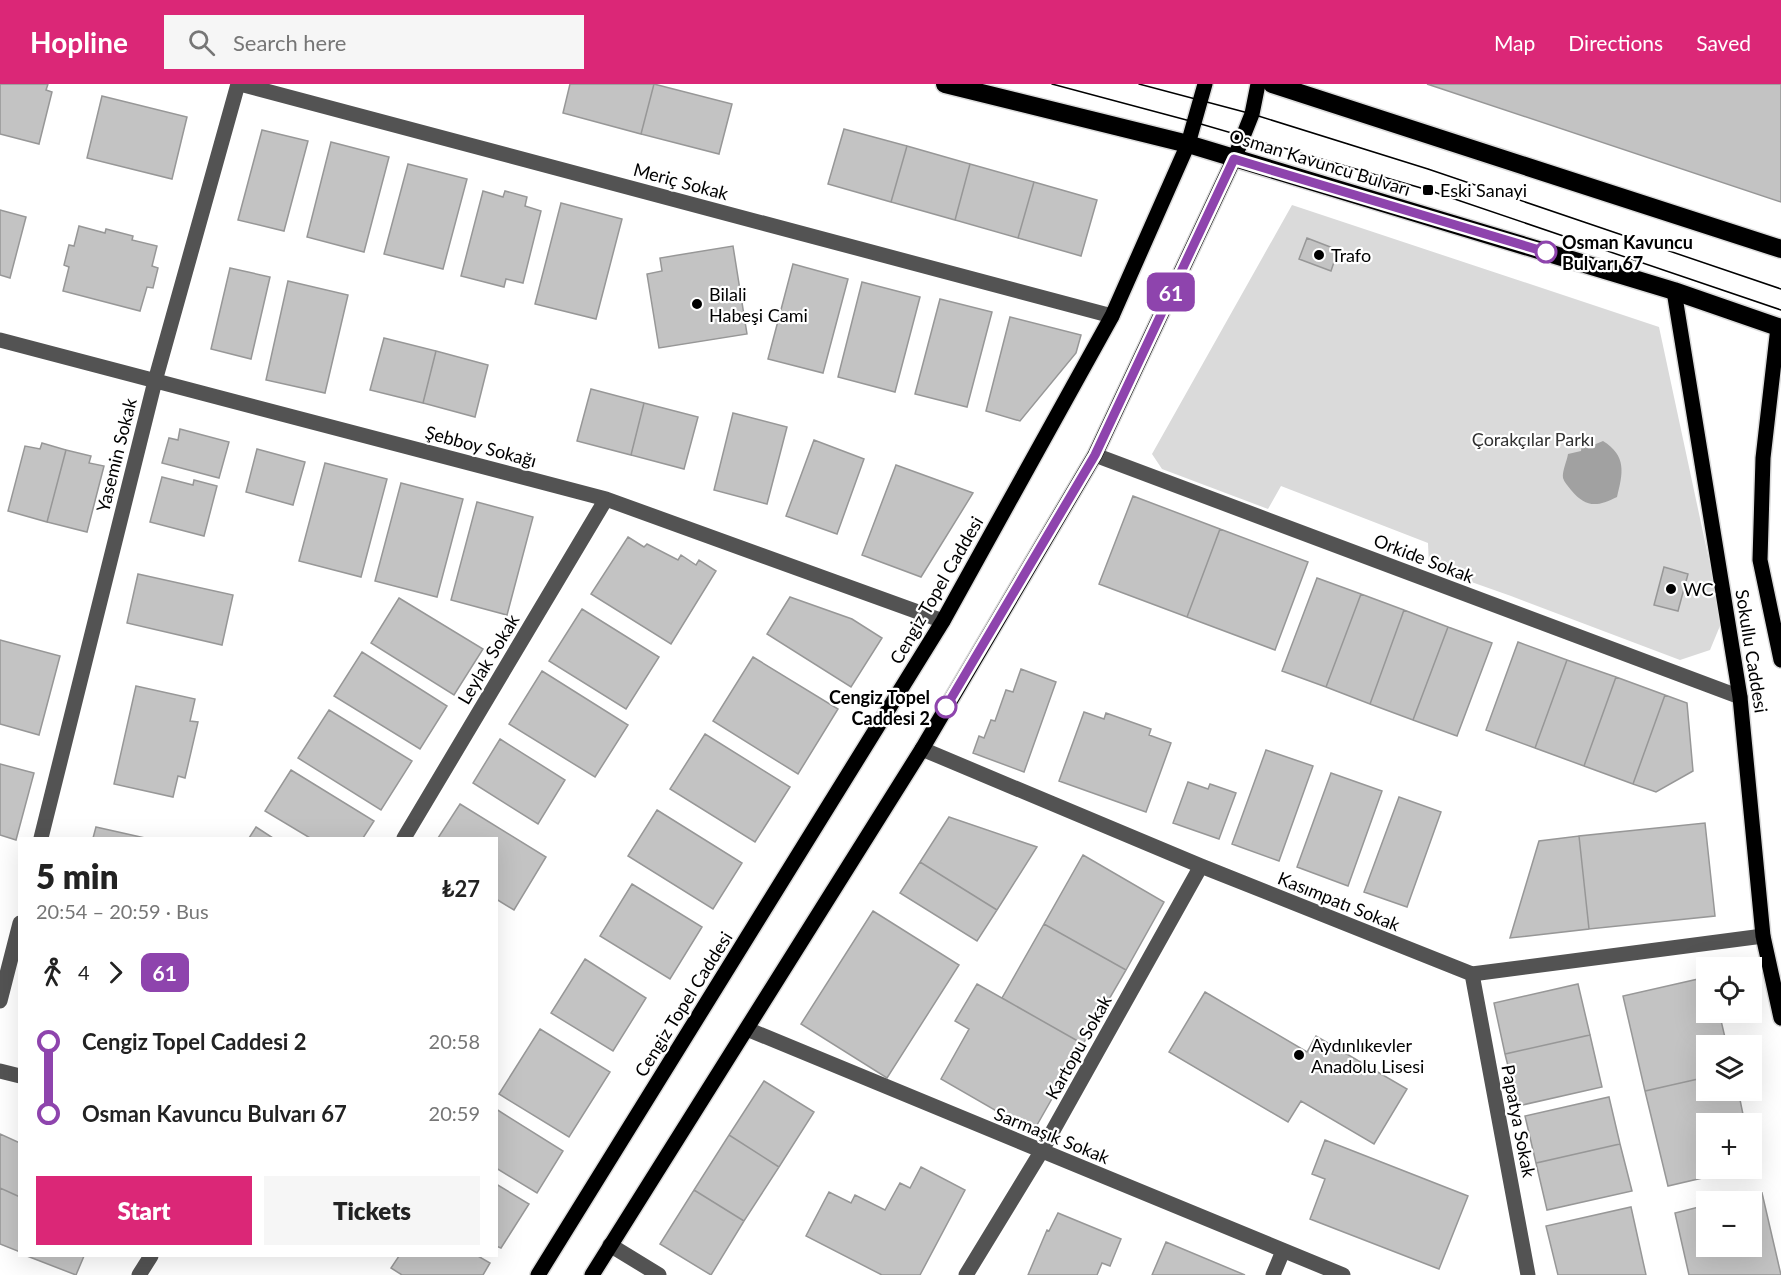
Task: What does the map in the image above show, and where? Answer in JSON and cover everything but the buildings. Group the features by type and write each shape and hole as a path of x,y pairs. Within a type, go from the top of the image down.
{"highway":[{"name":"Osman Kavuncu Bulvarı","path":"945,84 1188,144 1674,291 1780,327"},
{"path":"1272,84 1781,249"}],"main road":[{"name":"Cengiz Topel Caddesi","path":"538,1275 943,621 1112,316 1188,144 1205,84"},
{"path":"592,1275 922,749 1095,455 1234,159 1252,114 1258,84"},
{"name":"Sokullu Caddesi","path":"1674,291 1740,697 1763,936 1781,1018"},
{"name":"Sokullu Caddesi","path":"1780,327 1763,458 1761,560 1781,660"}],"street":[{"name":"Meriç Sokak","path":"239,84 1112,316"},
{"name":"Yasemin Sokak","path":"40,837 155,381 239,84"},
{"name":"Şebboy Sokağı","path":"0,340 606,499 943,621"},
{"name":"Orkide Sokak","path":"1095,455 1740,697"},
{"name":"Leylak Sokak","path":"405,837 606,499"},
{"name":"Kasımpatı Sokak","path":"922,749 1201,866 1472,974 1763,936"},
{"name":"Kartopu Sokak","path":"966,1275 1041,1152 1201,866"},
{"path":"0,1001 18,931"},
{"name":"Papatya Sokak","path":"1472,974 1528,1275"},
{"name":"Sarmaşık Sokak","path":"747,1029 1342,1275"},
{"path":"0,1071 18,1076"},
{"path":"610,1245 659,1275"},
{"path":"1273,1275 1283,1251"},
{"path":"139,1275 151,1257"}],"green space":[{"name":"Çorakçılar Parkı","path":"1292,205 1659,327 1722,621 1710,650 1680,660 1429,567 1428,543 1281,486 1268,509 1162,469 1152,454"}],"shaded area":[{"path":"1603,441 1620,459 1622,473 1617,497 1598,504 1587,503 1571,490 1564,480 1563,472 1568,454 1581,451 1582,444 1591,446"}],"tram line":[{"path":"1052,84 1194,122 1428,190 1781,310"},
{"path":"1139,84 1252,114 1428,169 1781,289"}],"bus line":[{"name":"61","path":"946,707 1095,455 1234,159 1546,252"}],"place":[{"name":"Eski Sanayi","path":"1428,190"},
{"name":"Osman Kavuncu Bulvarı 67","path":"1546,252"},
{"name":"Trafo","path":"1319,255"},
{"name":"Bilali Habeşi Cami","path":"697,304"},
{"name":"WC","path":"1671,589"},
{"name":"Cengiz Topel Caddesi 2","path":"946,707"},
{"name":"Aydınlıkevler Anadolu Lisesi","path":"1299,1055"}]}
